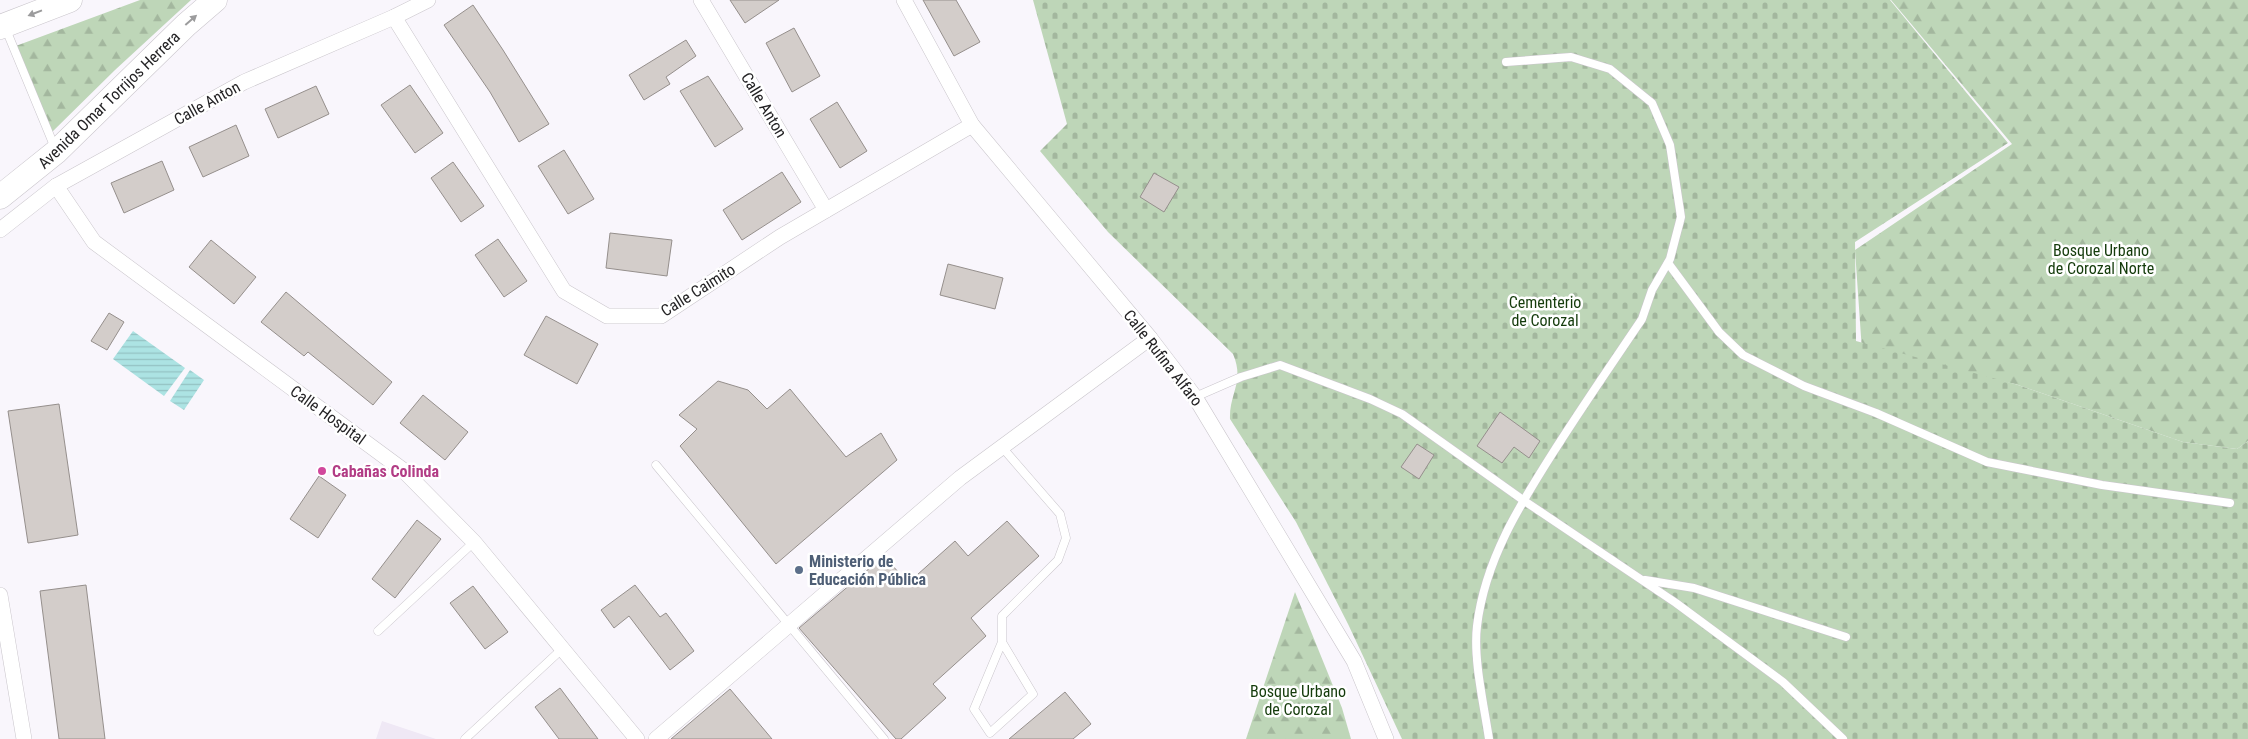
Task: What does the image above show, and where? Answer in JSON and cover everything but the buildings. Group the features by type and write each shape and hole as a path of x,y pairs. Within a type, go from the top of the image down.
{"main road":[{"path":"2,26 70,0"},
{"name":"Avenida Omar Torrijos Herrera","path":"0,197 56,152 186,25 215,0"}],"street":[{"name":"Calle Anton","path":"0,230 56,186 244,82 394,17 428,0"},
{"name":"Calle Anton","path":"701,0 826,210"},
{"name":"Calle Rufina Alfaro","path":"904,0 972,125 1150,338 1195,397 1354,661 1386,739"},
{"name":"Calle Caimito","path":"394,17 564,291 607,316 661,316 780,238 972,125"},
{"name":"Calle Hospital","path":"56,186 94,242 403,470 474,542 637,739"},
{"path":"656,739 960,478 1150,338"},
{"path":"0,597 24,739"}],"lane":[{"path":"2,26 56,152"},
{"path":"1489,739 1479,675 1477,627 1487,577 1503,538 1523,500 1642,319 1652,290 1668,263 1681,217 1670,146 1652,103 1610,69 1570,57 1506,62"},
{"path":"1668,263 1719,332 1743,355 1804,386 1876,413 1986,462 2102,485 2230,503"},
{"path":"1195,397 1240,377 1280,365 1370,398 1402,414 1523,500 1642,580 1784,682 1843,739"},
{"path":"1001,446 1060,514 1066,538 1058,560 1002,616 1002,642 974,709 990,733 1033,694 1002,642"},
{"path":"656,465 884,739"},
{"path":"378,631 474,542"},
{"path":"1642,580 1694,588 1846,637"},
{"path":"465,739 562,649"}],"shaded area":[{"path":"382,721 436,739 376,739"}],"green space":[{"path":"140,0 191,0 115,70 49,135 13,47"},
{"name":"Cementerio de Corozal","path":"1033,0 1890,0 2008,143 1855,242 1856,341 2015,384 2183,442 2237,449 2248,441 2248,739 1402,739 1348,624 1296,522 1230,419 1230,410 1237,380 1233,354 1108,232 1040,151 1067,124"},
{"name":"Bosque Urbano de Corozal Norte","path":"1891,0 2248,0 2248,441 2237,449 2183,442 2015,384 1862,351 1855,250 2012,144"},
{"name":"Bosque Urbano de Corozal","path":"1295,592 1342,708 1351,739 1246,739"}],"water":[{"path":"133,331 185,368 164,396 113,359"},
{"path":"190,370 204,380 184,410 170,401"}],"place":[{"name":"Cabañas Colinda","path":"322,471"},
{"name":"Ministerio de Educación Pública","path":"799,570"}]}
